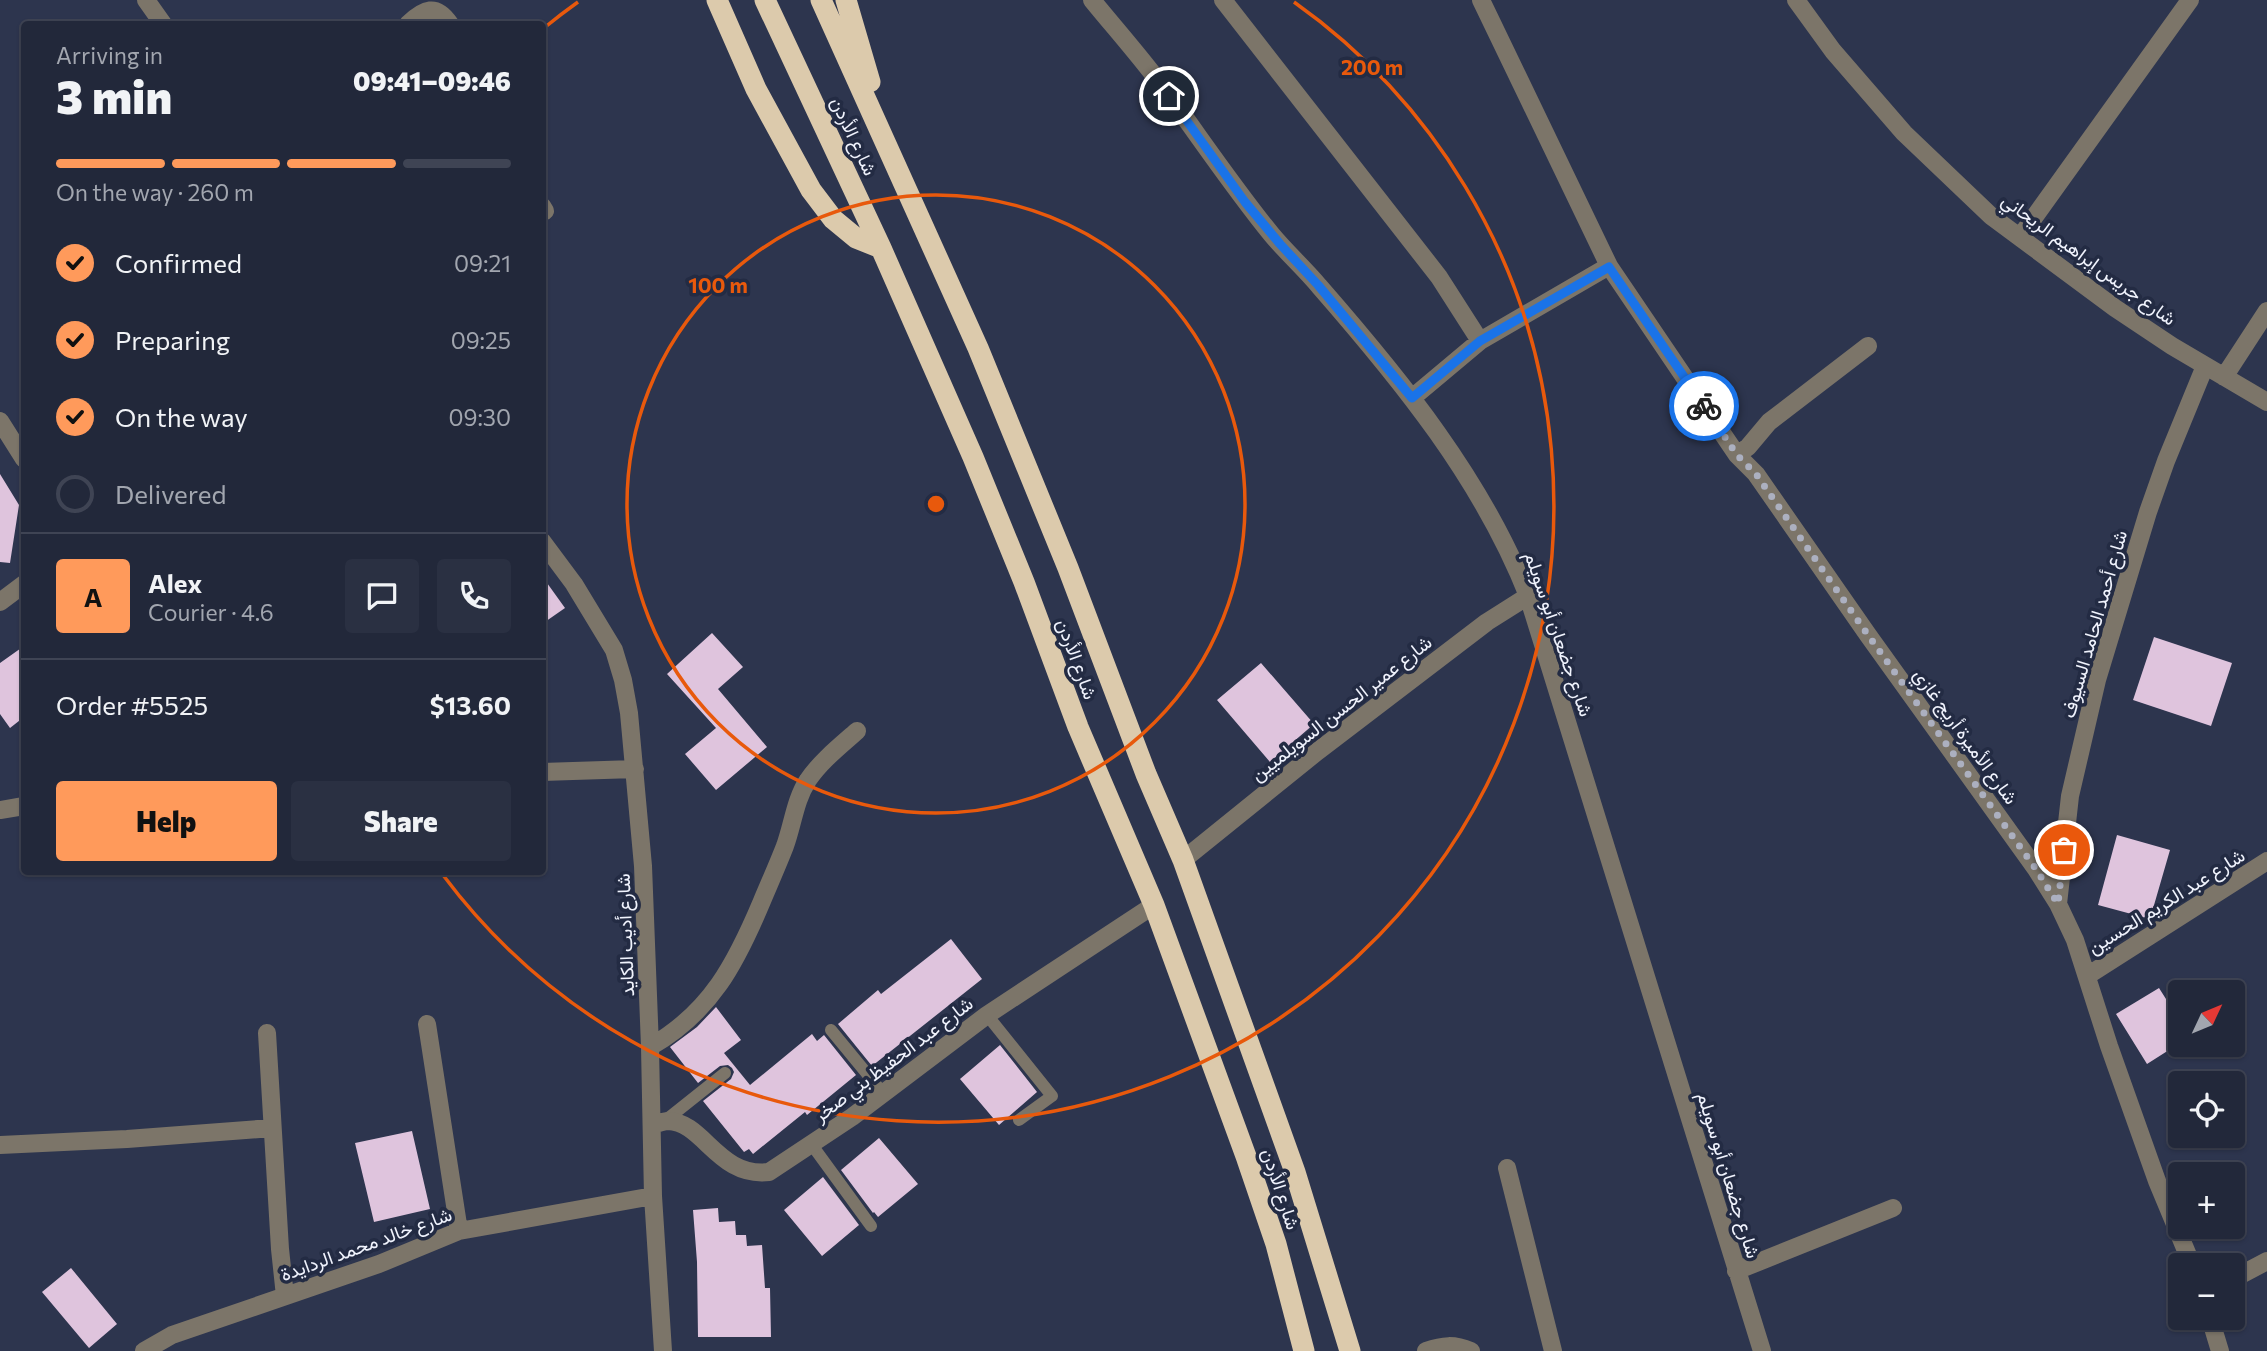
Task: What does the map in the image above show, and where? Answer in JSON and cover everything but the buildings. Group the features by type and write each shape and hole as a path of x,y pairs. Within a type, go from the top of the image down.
{"highway":[{"path":"717,0 756,89 811,190 833,219 856,238 881,248"},
{"name":"شارع الأردن","path":"765,0 881,248 983,482 1078,727 1154,905 1276,1244 1304,1351"},
{"name":"شارع الأردن","path":"821,0 978,348 1068,568 1146,774 1183,860 1295,1172 1350,1351"},
{"path":"846,0 901,177"}],"street":[{"path":"146,0 161,21"},
{"name":"شارع جضعان أبو سويلم","path":"1092,0 1157,79 1245,202 1412,398 1468,476 1498,528 1528,596 1762,1351"},
{"path":"1223,0 1439,277 1480,341"},
{"name":"شارع الأميرة أريج غازي","path":"1481,0 1609,267 1737,455 1756,474 2058,904 2075,940 2157,1181 2187,1253"},
{"name":"شارع جريس إبراهيم الريحاني","path":"1796,0 1832,51 1903,133 1991,216 2115,308 2267,402"},
{"path":"2020,237 2190,0"},
{"path":"411,21 425,5 448,21"},
{"path":"1412,398 1480,341 1609,267"},
{"path":"2224,377 2267,311"},
{"path":"1737,455 1748,447 1769,422 1868,346"},
{"name":"شارع أحمد الحامد السيوف","path":"2058,904 2070,796 2097,680 2148,512 2205,366"},
{"path":"0,421 21,454"},
{"name":"شارع أديب الكايد","path":"546,546 575,584 614,650 629,713 643,866 650,1047 659,1123 653,1196 663,1351"},
{"path":"0,602 21,586"},
{"name":"شارع عمير الحسن السويلميين","path":"1183,860 1339,735 1487,622 1528,596"},
{"path":"650,1047 670,1036 710,998 725,978 754,922 807,782 817,767 858,731"},
{"path":"546,772 635,769"},
{"path":"0,810 21,806"},
{"name":"شارع عبد الكريم الحسين","path":"2087,976 2267,861"},
{"name":"شارع عبد الحفيظ بني صخر","path":"659,1123 678,1123 691,1130 721,1157 742,1170 757,1174 769,1172 852,1117 987,1015 1154,905"},
{"path":"427,1024 459,1231"},
{"path":"267,1032 279,1249 285,1296"},
{"path":"0,1145 272,1128"},
{"path":"1507,1168 1552,1351"},
{"name":"شارع خالد محمد الردايدة","path":"144,1351 172,1335 379,1264 459,1231 653,1196"},
{"path":"1736,1270 1893,1208"},
{"path":"2245,1273 2267,1261"},
{"path":"2214,1330 2220,1351"},
{"path":"1426,1351 1442,1345 1457,1345 1471,1351"}],"lane":[{"path":"987,1015 1052,1096 1019,1120"},
{"path":"831,1030 882,1092"},
{"path":"659,1123 725,1073"},
{"path":"812,1145 871,1226"}],"way so far":[{"path":"1704,406 1737,455 1756,474 2036,869 2058,904 2064,850"}],"route":[{"path":"1169,96 1245,202 1412,398 1480,341 1609,267 1704,406"}]}
